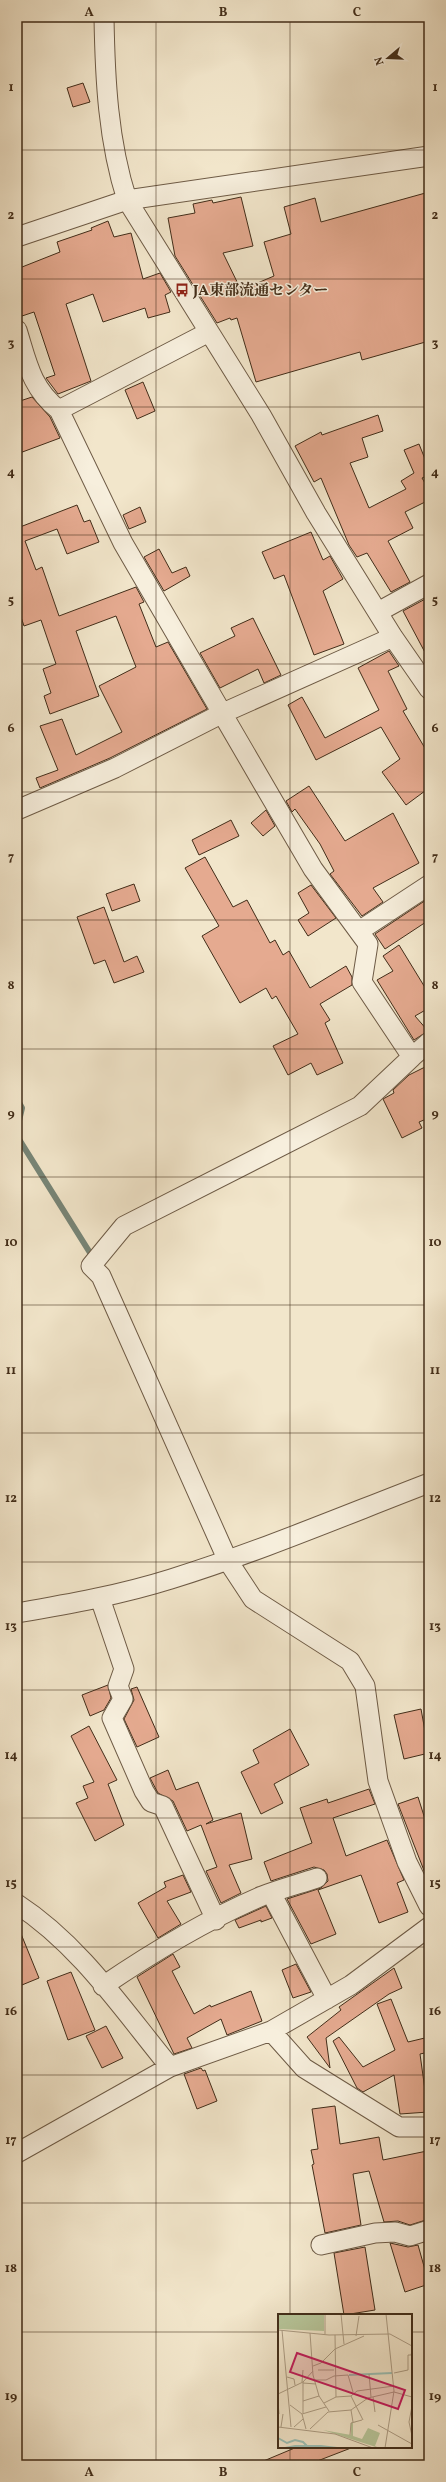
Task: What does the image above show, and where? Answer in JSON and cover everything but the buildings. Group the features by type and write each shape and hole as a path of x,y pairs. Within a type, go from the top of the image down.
{"street":[{"path":"104,17 106,96 120,179 127,200 261,415 316,513 393,637 429,689"},
{"path":"17,237 127,200 429,156"},
{"path":"17,330 33,382 48,402 59,410 123,542 313,869 368,944 362,982 412,1057"},
{"path":"59,410 209,332"},
{"path":"378,612 429,584"},
{"path":"17,810 115,768 223,713 393,637"},
{"path":"359,931 429,884"},
{"path":"429,1042 360,1106 124,1226 91,1266 101,1276 228,1561 253,1599 350,1661 365,1686 378,1781 407,1862 429,1906"},
{"path":"17,1614 100,1598 169,1580 228,1561 429,1483"},
{"path":"100,1598 124,1669 118,1686 123,1699 112,1718 144,1791 151,1802 163,1806 216,1920"},
{"path":"103,1986 141,1960 216,1920 271,1894 317,1878"},
{"path":"271,1894 327,1999"},
{"path":"17,1904 39,1919 67,1942 170,2067"},
{"path":"17,2153 170,2067 271,2031 357,1981 429,1927"},
{"path":"271,2031 304,2068 399,2127 429,2127"},
{"path":"321,2245 376,2233 396,2232 410,2236 429,2230"}],"waterway":[{"path":"17,1099 22,1108 17,1129"},
{"path":"17,1136 92,1256"}],"place":[{"name":"JA東部流通センター","path":"182,290"}]}
